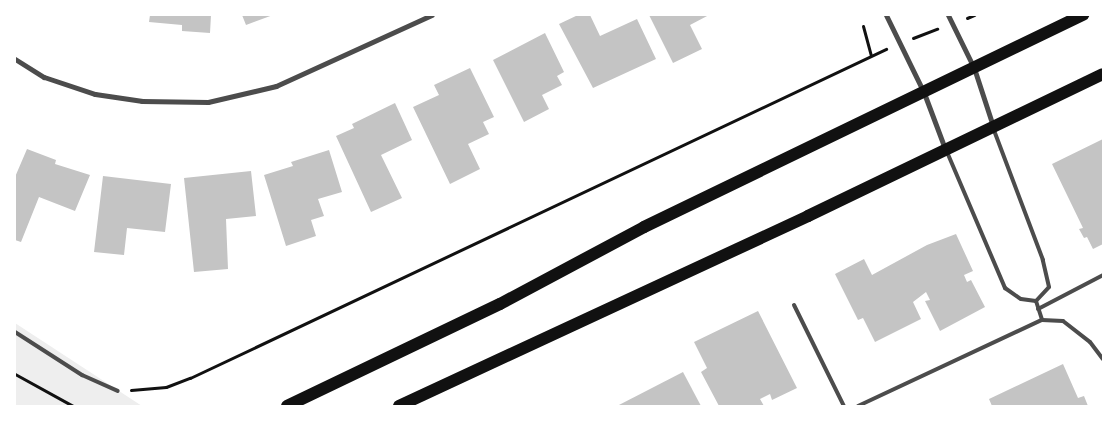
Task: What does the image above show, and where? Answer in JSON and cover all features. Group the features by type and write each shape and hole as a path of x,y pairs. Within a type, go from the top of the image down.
{"main road":[{"path":"287,406 500,304 644,227 1083,15"},
{"path":"399,406 946,150 1103,74"}],"street":[{"path":"15,59 44,77 95,94 142,101 208,102 276,86 432,15"},
{"path":"886,15 924,93 946,150"},
{"path":"948,15 974,68 993,126"}],"lane":[{"path":"993,126 1044,260 1049,287 1036,301"},
{"path":"946,150 1005,288 1021,299 1036,301"},
{"path":"1038,309 1103,275"},
{"path":"1036,301 1042,320"},
{"path":"794,305 844,406"},
{"path":"858,406 1042,320 1063,321 1090,342 1103,359"},
{"path":"15,332 82,374 118,391"}],"path":[{"path":"118,391 166,387 190,378 871,55 974,15"},
{"path":"863,26 871,55"},
{"path":"15,374 73,406"}],"shaded area":[{"path":"15,323 142,406 15,406"}],"building":[{"path":"150,15 211,15 210,33 182,31 182,25 149,22"},
{"path":"242,15 273,15 246,25"},
{"path":"578,15 590,15 600,36 637,19 656,59 593,88 559,24"},
{"path":"649,15 709,15 690,25 702,49 673,63"},
{"path":"545,33 564,72 557,76 562,85 542,95 549,109 524,122 493,60"},
{"path":"470,68 494,117 483,122 489,134 468,144 480,169 450,184 413,107 439,95 434,85"},
{"path":"395,103 412,140 381,155 402,198 371,212 336,136 354,128 352,124"},
{"path":"1103,139 1103,244 1093,249 1087,237 1084,238 1079,229 1083,228 1052,164"},
{"path":"27,149 56,160 55,164 90,175 75,211 39,197 21,242 15,240 15,177"},
{"path":"329,150 342,192 318,199 324,216 311,220 316,236 286,246 264,175 293,166 291,162"},
{"path":"251,171 256,216 226,219 228,269 194,272 184,178"},
{"path":"103,176 171,184 165,232 127,228 124,255 94,252"},
{"path":"956,234 973,271 964,275 967,282 971,280 985,307 940,331 925,301 930,300 926,292 913,302 921,319 875,342 863,318 858,320 835,274 864,259 872,275 927,245"},
{"path":"758,311 797,388 772,400 770,394 760,399 764,406 719,406 701,372 707,368 694,342"},
{"path":"1063,364 1078,398 1084,396 1088,406 992,406 989,399"},
{"path":"683,372 701,406 617,406"}]}
